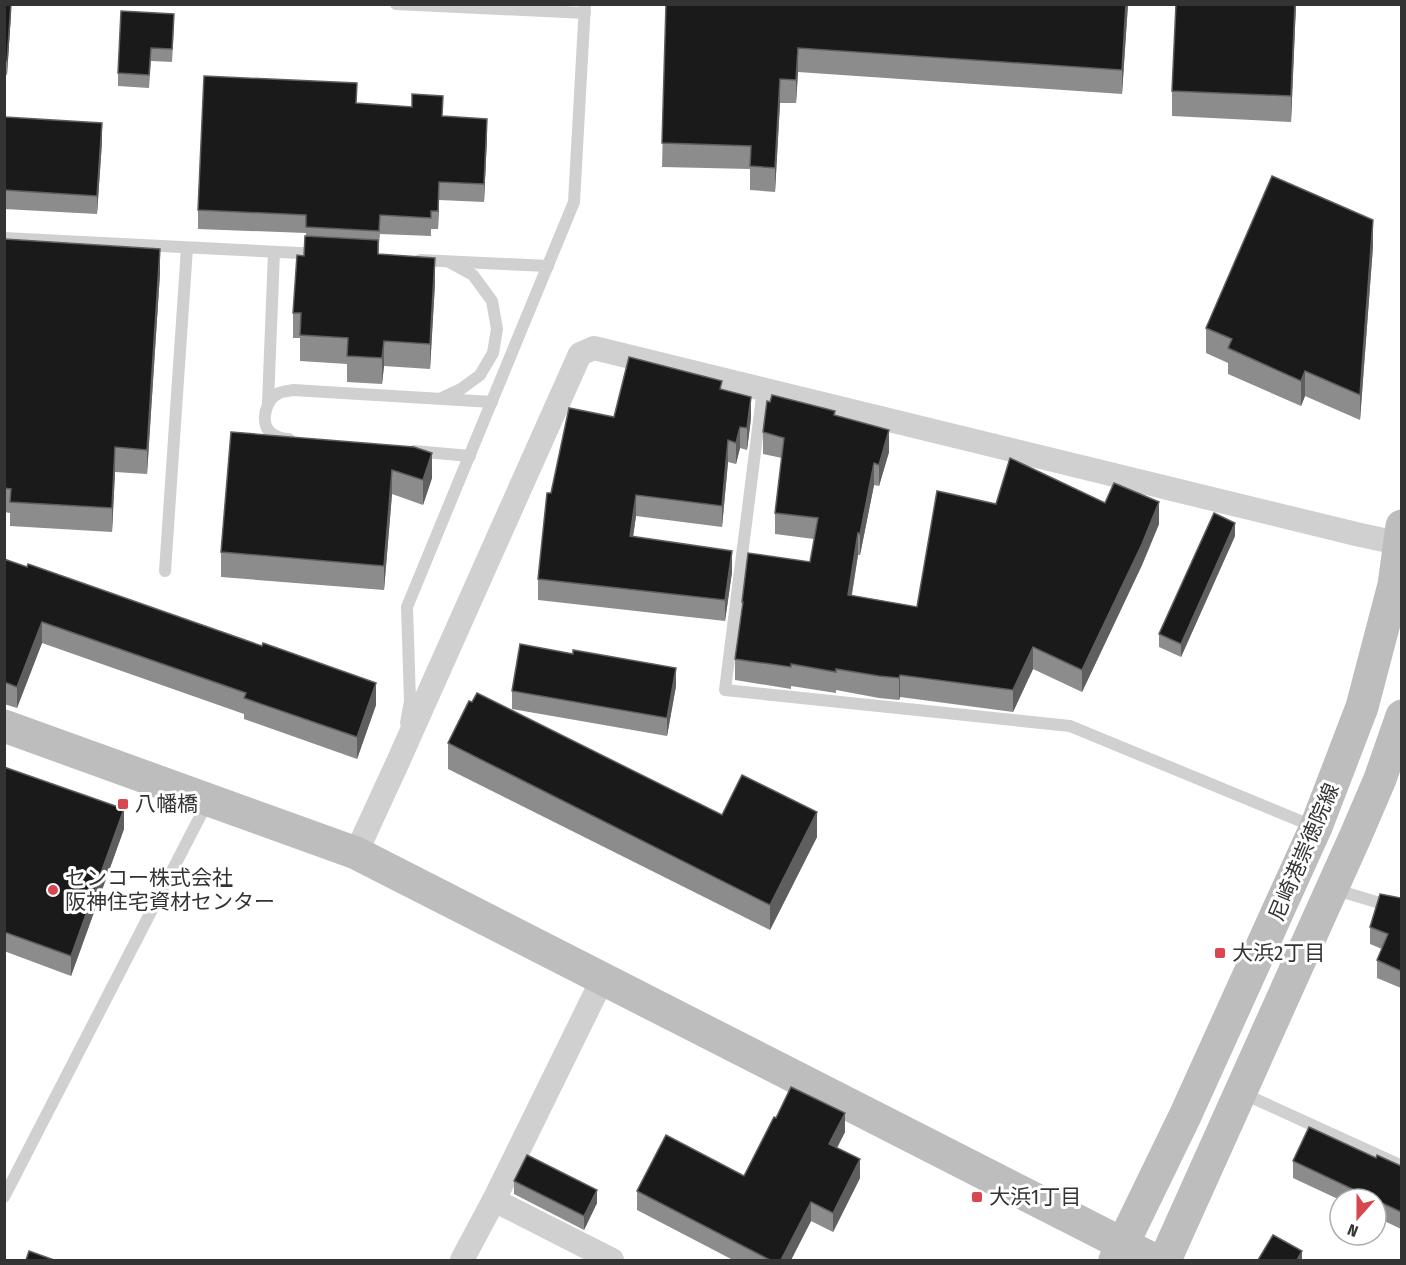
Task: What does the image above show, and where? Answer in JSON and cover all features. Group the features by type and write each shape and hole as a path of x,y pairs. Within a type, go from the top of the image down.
{"main road":[{"name":"尼崎港崇徳院線","path":"1119,1252 1200,1085 1316,827 1362,707 1394,585 1401,538"},
{"name":"尼崎港崇徳院線","path":"1165,1260 1380,779 1401,716"},
{"path":"4,726 356,853 603,978 1119,1252 1154,1260"}],"street":[{"path":"356,853 579,354 594,348 1345,531 1401,538"},
{"path":"462,1260 603,978"},
{"path":"494,1200 612,1260"}],"lane":[{"path":"396,4 585,9 574,202 407,608 410,701 397,764"},
{"path":"4,238 332,255"},
{"path":"165,571 187,248"},
{"path":"274,252 268,404 264,416 266,426 271,433 282,439 306,441"},
{"path":"412,259 548,266"},
{"path":"440,399 461,389 480,375 493,353 497,329 492,301 473,274 447,261"},
{"path":"763,389 725,690 1070,726 1316,827"},
{"path":"268,404 278,393 294,390 492,402"},
{"path":"399,449 470,456"},
{"path":"4,1197 208,800"},
{"path":"1332,889 1380,903 1401,906"},
{"path":"1241,1092 1401,1167"}],"building":[{"path":"4,4 11,4 7,61 4,61"},
{"path":"666,4 1126,4 1122,70 798,48 796,80 780,79 775,168 750,166 751,146 662,143"},
{"path":"1176,4 1295,4 1291,96 1172,91"},
{"path":"121,11 174,14 172,49 151,48 149,75 118,73"},
{"path":"204,76 357,83 356,103 412,107 412,94 443,96 442,116 487,119 484,184 439,182 438,211 431,211 431,218 380,215 379,231 306,227 306,215 198,210"},
{"path":"5,117 102,123 97,196 4,190"},
{"path":"1272,176 1373,220 1360,395 1305,371 1301,381 1228,348 1232,339 1206,328"},
{"path":"305,236 378,240 378,254 435,258 430,344 384,341 382,358 347,356 348,338 300,335 301,313 293,313 297,255 304,256"},
{"path":"4,239 160,249 147,450 115,447 112,508 10,502 11,489 4,488"},
{"path":"629,357 722,381 720,389 751,397 747,428 740,427 736,443 728,440 722,506 636,495 630,536 732,551 725,600 538,579 547,493 551,493 569,408 614,417"},
{"path":"772,395 835,411 834,415 889,430 879,465 874,463 860,534 858,533 848,595 917,607 937,491 996,504 1010,458 1105,503 1114,483 1159,502 1142,544 1082,670 1033,647 1013,690 900,675 899,678 836,669 836,672 791,664 791,667 735,659 748,553 810,562 818,518 775,513 784,438 763,432 767,401 770,402"},
{"path":"231,432 414,447 432,453 423,480 392,470 384,566 221,552"},
{"path":"1214,513 1235,523 1181,644 1159,634"},
{"path":"4,559 27,567 28,564 262,646 263,643 376,683 357,737 244,698 246,693 42,622 17,687 4,682"},
{"path":"520,644 573,654 573,650 676,668 667,718 512,691"},
{"path":"477,693 722,815 742,775 817,812 770,905 448,743 469,701 472,702"},
{"name":"センコー株式会社 阪神住宅資材センター","path":"4,767 124,809 71,956 4,932"},
{"path":"1380,894 1401,898 1401,971 1377,960 1388,934 1370,927"},
{"path":"791,1087 845,1113 829,1144 860,1159 833,1213 811,1202 781,1260 770,1260 637,1191 666,1135 744,1176"},
{"path":"1309,1127 1376,1158 1377,1155 1401,1166 1401,1212 1388,1206 1388,1187 1348,1187 1293,1161"},
{"path":"527,1155 597,1190 584,1216 514,1181"},
{"path":"1273,1235 1302,1251 1297,1260 1258,1260"},
{"path":"29,1251 54,1260 26,1260"}],"place":[{"name":"八幡橋","path":"123,804"},
{"name":"センコー株式会社 阪神住宅資材センター","path":"53,890"},
{"name":"大浜2丁目","path":"1220,953"},
{"name":"大浜1丁目","path":"977,1197"}]}
